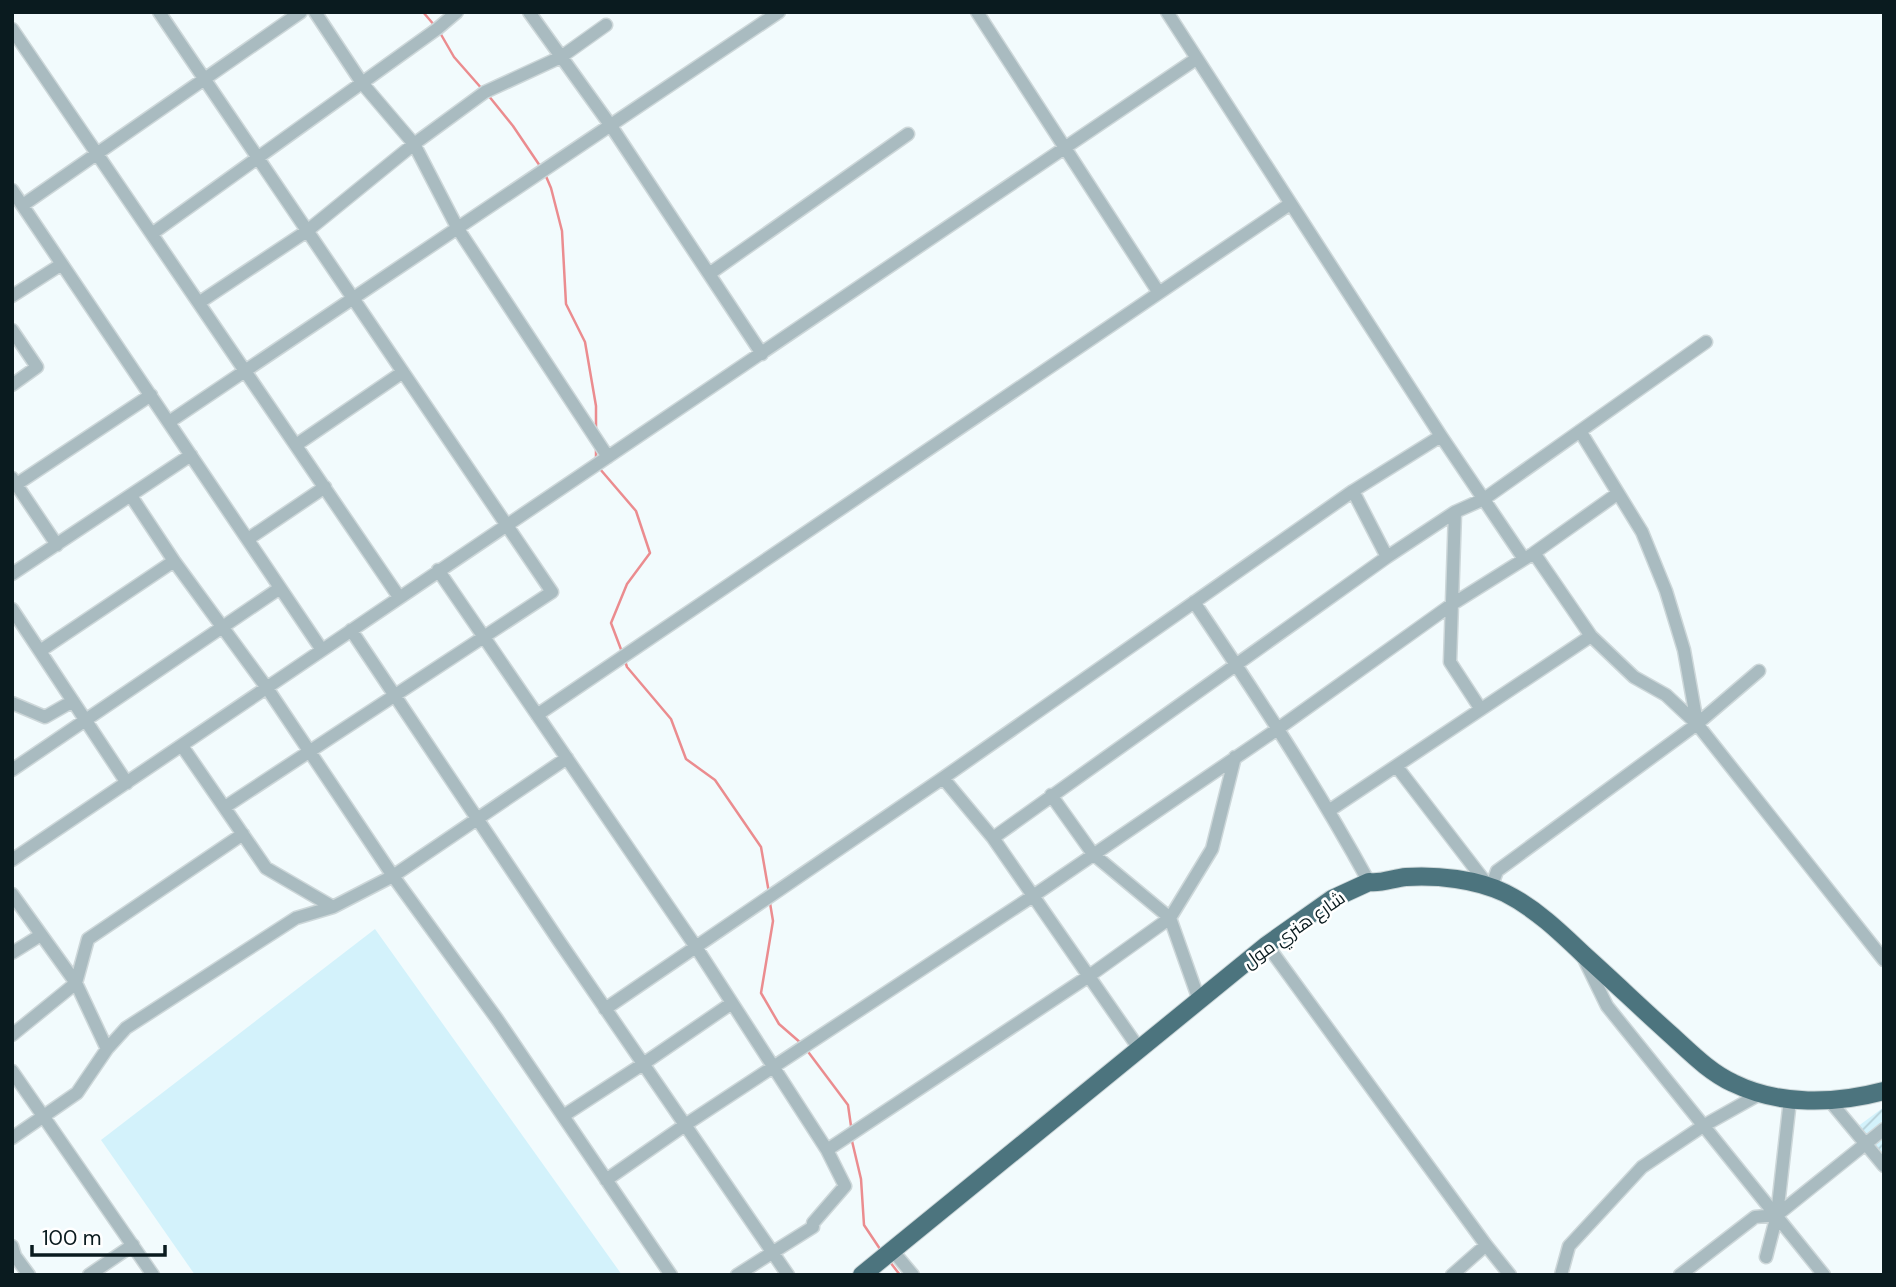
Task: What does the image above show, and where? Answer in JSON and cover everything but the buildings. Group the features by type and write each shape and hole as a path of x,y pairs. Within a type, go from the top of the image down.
{"highway":[{"name":"شارع هنري مول","path":"862,1275 1267,945 1332,900 1369,881 1375,883 1406,877 1440,878 1491,888 1516,900 1557,929 1706,1066 1734,1084 1760,1094 1790,1100 1861,1097 1884,1091"}],"street":[{"path":"159,12 551,592 225,807"},
{"path":"23,205 302,12"},
{"path":"315,12 362,83 414,145 458,229 608,457"},
{"path":"153,233 457,12"},
{"path":"529,12 611,126 762,354"},
{"path":"169,422 779,12"},
{"path":"977,12 1159,293"},
{"path":"1167,12 1484,499 1591,636 1634,677 1666,695 1697,724 1884,960"},
{"path":"200,302 307,231 485,92 561,57 606,25"},
{"path":"12,29 399,597"},
{"path":"12,860 1196,59"},
{"path":"709,274 908,134"},
{"path":"12,190 322,650"},
{"path":"537,715 1290,204"},
{"path":"12,296 62,264"},
{"path":"12,330 37,367 12,385"},
{"path":"993,838 1387,557 1455,512 1484,499 1706,342"},
{"path":"296,445 403,372"},
{"path":"57,545 15,481 151,395"},
{"path":"1580,432 1642,532 1666,591 1685,650 1697,724"},
{"path":"605,1009 943,778 1353,491 1441,436"},
{"path":"12,574 191,455"},
{"path":"248,539 325,487"},
{"path":"1353,491 1387,557"},
{"path":"606,1180 773,1066 1033,896 1279,728 1451,605 1529,556 1617,494"},
{"path":"131,496 174,561 267,688 393,876 497,1019 671,1275"},
{"path":"1455,512 1450,662 1480,708"},
{"path":"40,651 174,561"},
{"path":"438,570 696,947 827,1150 845,1186 813,1223 813,1227 737,1275"},
{"path":"12,770 280,588"},
{"path":"1194,602 1279,728 1330,810 1369,881"},
{"path":"12,610 127,783"},
{"path":"351,629 605,1009 788,1275"},
{"path":"1330,810 1591,636"},
{"path":"1491,888 1497,871 1697,724 1759,671"},
{"path":"12,703 46,717 73,701"},
{"path":"182,746 266,869 333,907"},
{"path":"827,1150 1089,976 1170,918 1212,849 1235,757"},
{"path":"12,1138 77,1093 107,1049 127,1028 296,918 333,907 393,876 567,758"},
{"path":"1396,767 1491,888"},
{"path":"943,778 993,838 1140,1050"},
{"path":"1051,795 1093,854 1170,918 1199,1000"},
{"path":"12,1035 76,983 88,939 243,834"},
{"path":"12,894 76,983 107,1049"},
{"path":"12,953 41,934"},
{"path":"1267,945 1510,1275"},
{"path":"1580,951 1607,1006 1824,1275"},
{"path":"562,1116 732,1003"},
{"path":"12,1071 153,1275"},
{"path":"1560,1275 1569,1246 1642,1167 1703,1126 1760,1094"},
{"path":"1766,1256 1777,1214 1790,1100"},
{"path":"1829,1100 1884,1166"},
{"path":"1680,1275 1755,1217 1777,1214 1884,1129"},
{"path":"89,1275 133,1245"},
{"path":"1452,1275 1486,1245"},
{"path":"12,1246 15,1256 29,1275"},
{"path":"892,1250 914,1275"}],"shaded area":[{"path":"375,929 622,1275 195,1275 101,1140"},
{"path":"1884,1107 1884,1158 1857,1127"}],"waterway":[{"path":"423,12 435,26"},
{"path":"439,31 454,57 483,90"},
{"path":"488,95 540,166"},
{"path":"545,174 562,231 566,304 585,342 596,406 596,429"},
{"path":"596,446 596,460"},
{"path":"600,469 636,511 650,553 627,584 611,623 622,652"},
{"path":"625,661 627,667 671,719 686,759 715,780 761,847 769,893"},
{"path":"770,903 773,921 761,993 779,1024 802,1044"},
{"path":"806,1049 848,1105 851,1126"},
{"path":"852,1141 861,1179 864,1225 880,1249"},
{"path":"890,1262 900,1275"}]}
